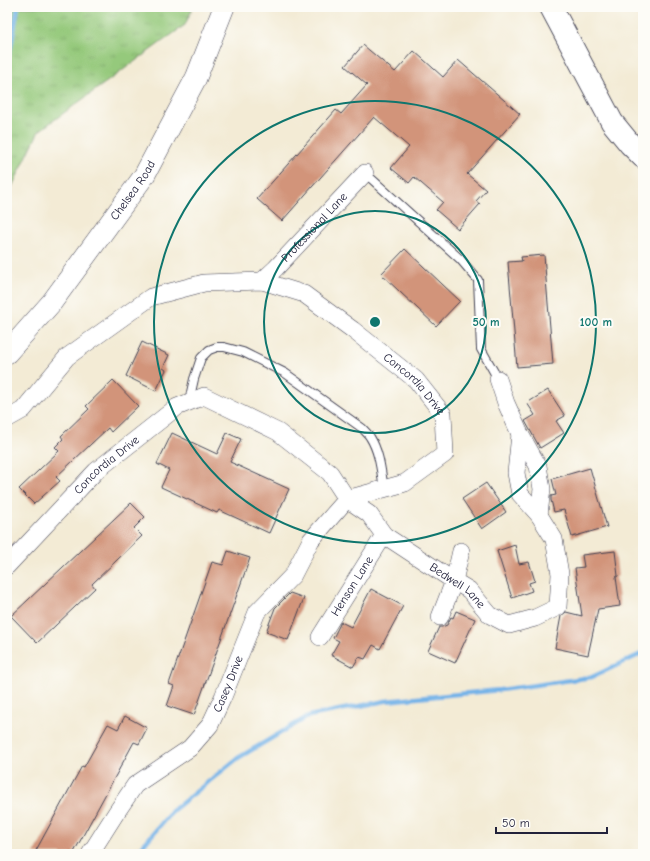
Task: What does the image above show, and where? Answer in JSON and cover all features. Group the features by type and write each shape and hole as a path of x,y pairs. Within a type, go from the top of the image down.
{"main road":[{"path":"551,7 612,122 643,157"}],"street":[{"name":"Chelsea Road","path":"7,353 52,302 144,176 196,78 224,7"},
{"name":"Professional Lane","path":"262,281 365,173"},
{"name":"Concordia Drive","path":"7,419 23,410 67,357 151,297 204,283 262,281 304,294 353,330 416,380 443,414 445,454 405,483 347,499 330,473 278,432 204,396 177,407 96,471 7,566"},
{"path":"498,379 506,403 520,434 538,466 542,488 538,515"},
{"name":"Bedwell Lane","path":"347,499 369,514 384,536 470,590 490,615 509,625 535,618 558,607 560,574 554,539 538,515 520,494 516,472 520,434"},
{"name":"Casey Drive","path":"90,854 135,785 190,748 210,725 223,697 257,612 293,575 312,540 347,499"},
{"name":"Henson Lane","path":"320,637 384,536"},
{"path":"440,617 454,581 461,551"}],"lane":[{"path":"365,173 460,260 478,280 481,349 498,379"},
{"path":"189,402 194,379 201,358 209,350 217,347 224,347 243,352 285,372 362,428 370,438 375,448 384,489"}],"green space":[{"path":"7,7 193,7 185,25 39,131 7,197"}],"building":[{"path":"363,45 395,72 414,51 443,77 458,60 520,114 467,174 486,190 476,201 480,204 458,229 436,210 443,202 414,177 409,183 391,168 409,147 374,117 282,221 257,199 336,110 341,114 367,85 345,66"},
{"path":"405,249 460,301 436,326 381,274"},
{"path":"544,255 553,364 517,367 508,262 522,261 521,257"},
{"path":"142,342 169,355 163,368 166,370 156,391 126,376"},
{"path":"113,380 138,406 111,432 108,428 56,477 60,481 34,504 19,489 59,451 55,447 63,439 61,436 89,409 86,406"},
{"path":"548,390 565,416 556,421 564,433 540,448 525,421 535,415 527,403"},
{"path":"172,433 217,454 227,433 241,439 230,462 289,489 269,533 219,510 217,513 161,487 169,470 157,464"},
{"path":"590,468 607,527 572,537 564,510 554,512 551,496 556,495 552,479"},
{"path":"486,483 506,512 482,529 462,499"},
{"path":"131,503 145,517 134,528 142,536 92,584 95,588 37,643 11,616"},
{"path":"515,545 519,564 529,562 535,581 529,583 532,591 512,598 497,551"},
{"path":"228,551 250,558 194,715 167,706 174,686 169,684 212,562 223,565"},
{"path":"615,551 618,576 616,577 620,606 598,609 588,655 555,648 561,616 566,612 582,616 575,568 584,567 582,555"},
{"path":"371,589 403,606 380,649 373,645 365,659 359,657 353,667 331,655 339,641 333,638 341,622 351,627"},
{"path":"290,593 304,598 288,640 266,632 275,608"},
{"path":"456,611 475,619 455,663 428,651 439,627 447,625 451,617 453,618"},
{"path":"125,716 147,728 139,744 134,742 73,854 34,854 82,766 84,767 108,724 118,729"}],"waterway":[{"path":"7,60 18,7"},
{"path":"136,854 172,811 238,758 309,716 385,701 500,690 592,677 643,653"}]}
